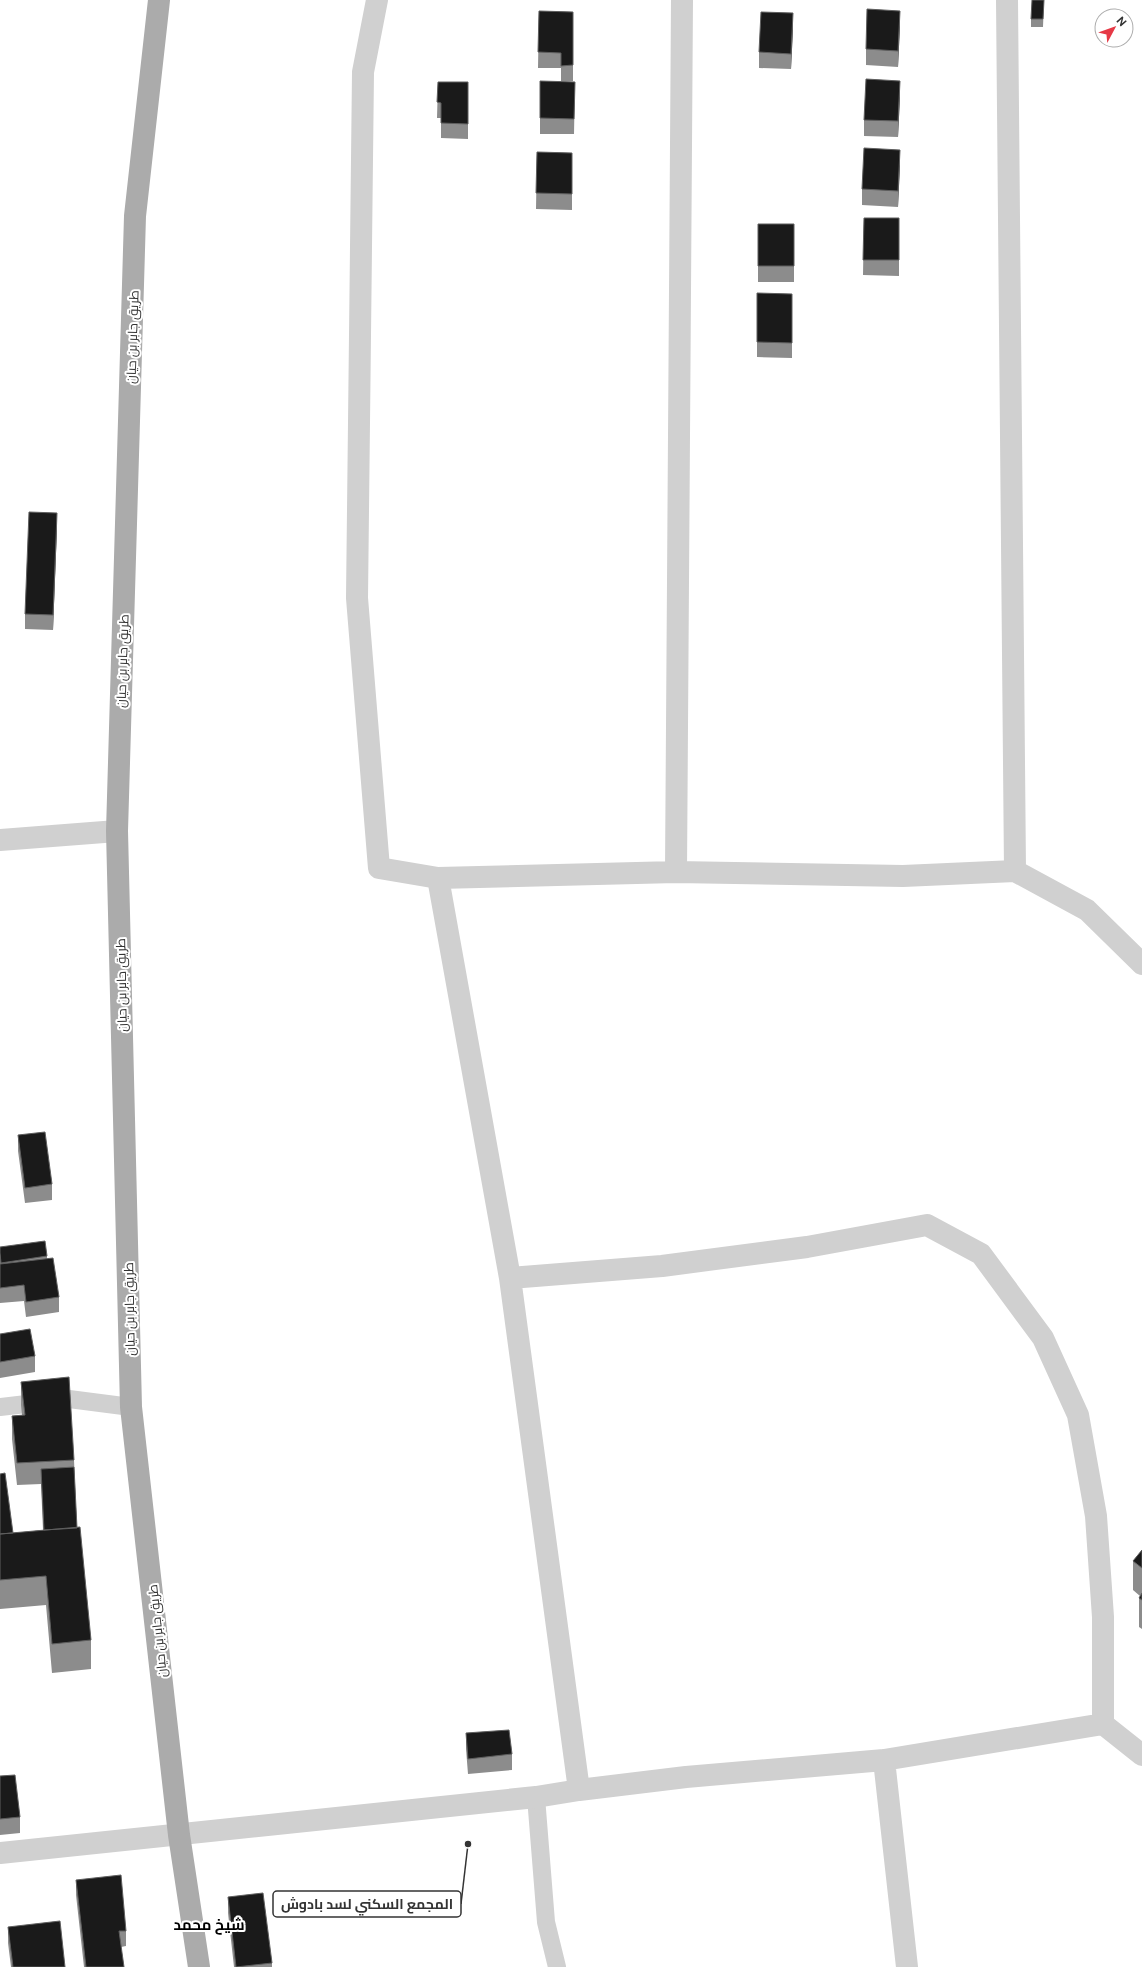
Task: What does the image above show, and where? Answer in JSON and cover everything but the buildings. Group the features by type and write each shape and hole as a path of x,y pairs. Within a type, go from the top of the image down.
{"main road":[{"name":"طريق جابر بن حيان","path":"159,0 135,216 117,831 131,1407 179,1835 199,1967"}],"street":[{"path":"377,0 363,72 357,598 379,868 438,878 676,872 903,876 1015,871 1087,910 1142,964"},
{"path":"676,872 682,0"},
{"path":"1007,0 1015,871"},
{"path":"0,840 117,831"},
{"path":"438,878 510,1278 579,1790"},
{"path":"510,1278 677,1264 807,1247 927,1225 981,1254 1043,1338 1078,1415 1096,1516 1103,1617 1103,1724"},
{"path":"0,1853 536,1797 579,1790 686,1777 884,1760 1103,1724 1142,1755"},
{"path":"884,1760 907,1967"}],"lane":[{"path":"0,1407 69,1399 131,1407"},
{"path":"536,1797 546,1922 557,1967"}],"place":[{"name":"المجمع السكني لسد بادوش","path":"468,1844"}],"district":[{"name":"شيخ محمد","path":"209,1925"}]}
